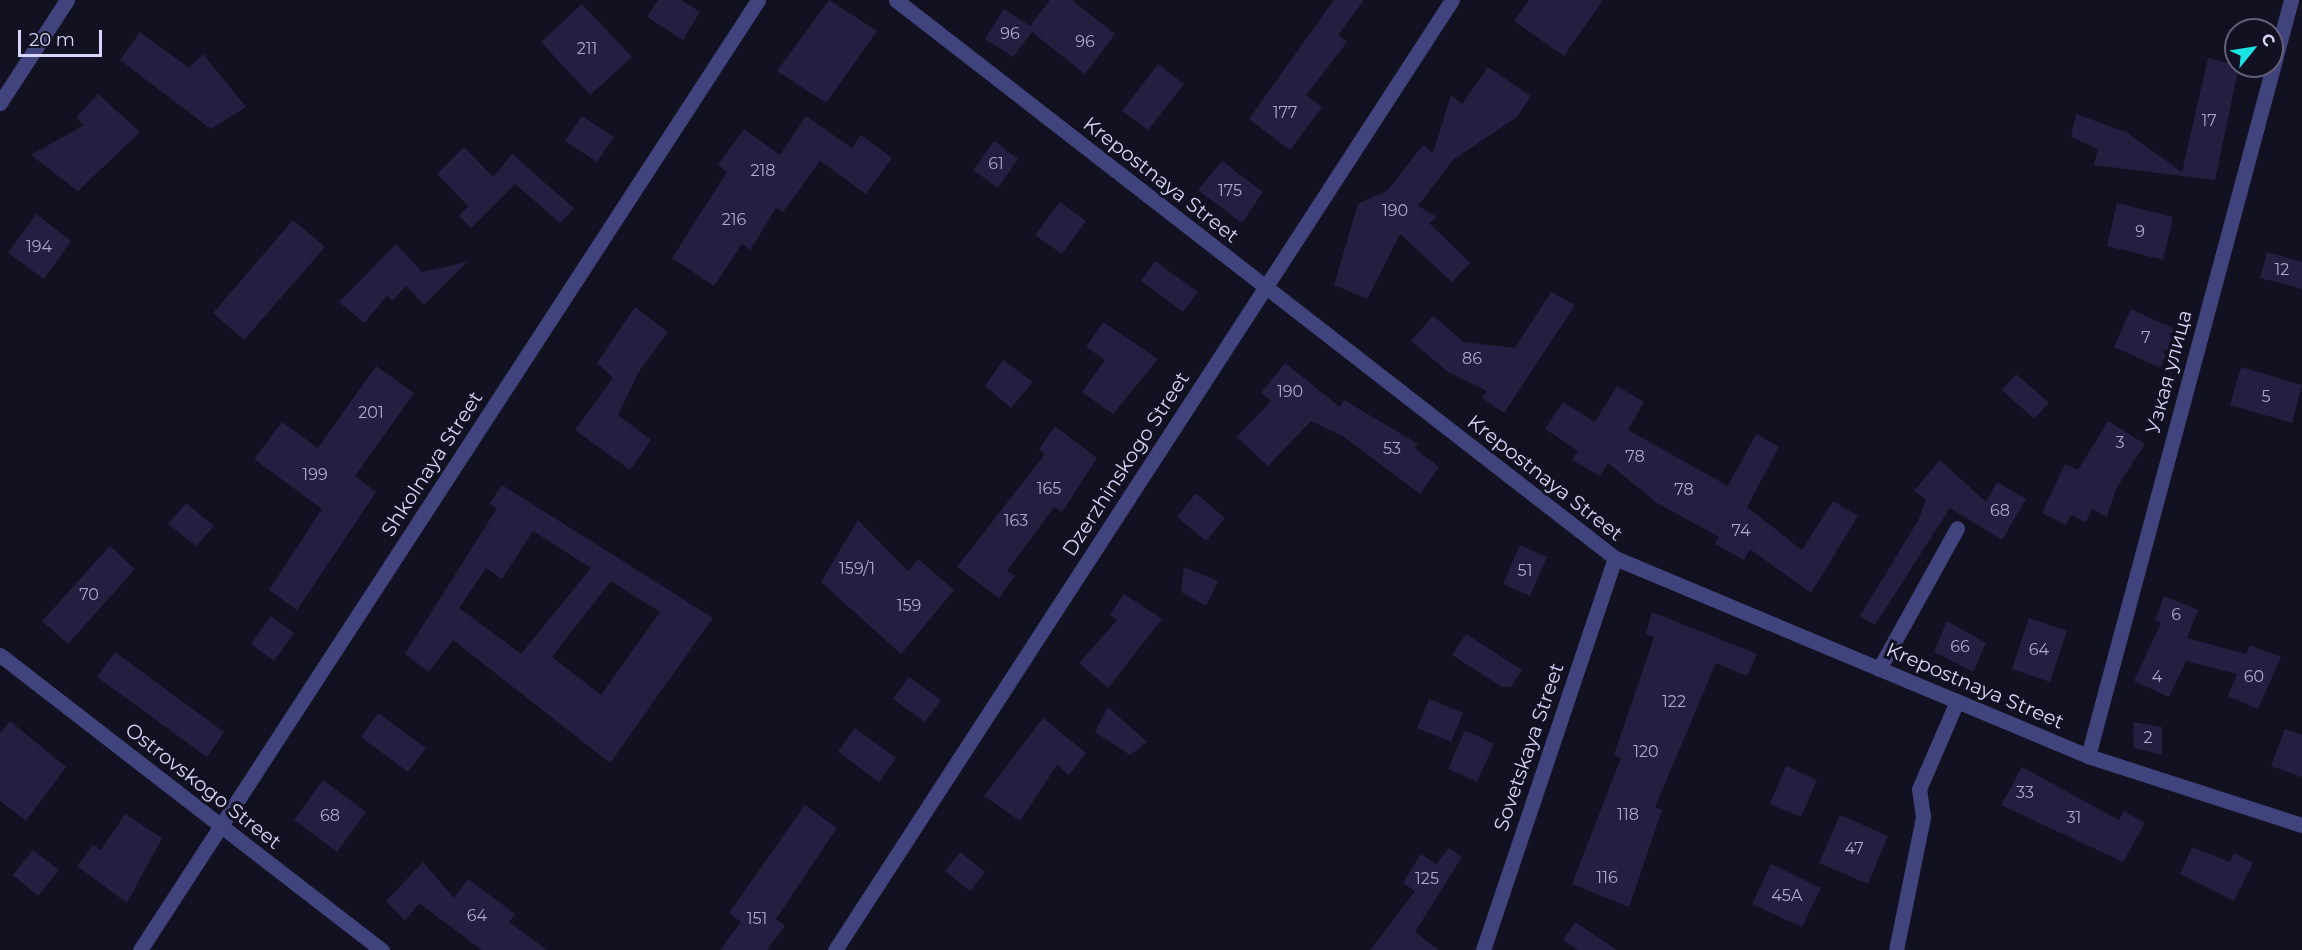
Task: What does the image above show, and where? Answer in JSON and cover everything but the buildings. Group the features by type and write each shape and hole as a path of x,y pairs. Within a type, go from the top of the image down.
{"street":[{"path":"0,103 67,0"},
{"name":"Shkolnaya Street","path":"140,950 222,828 758,0"},
{"name":"Krepostnaya Street","path":"896,0 1615,558 2088,756 2302,825"},
{"name":"Dzerzhinskogo Street","path":"835,950 1452,0"},
{"name":"Узкая улица","path":"2088,756 2291,0"},
{"path":"1879,669 1957,528"},
{"name":"Sovetskaya Street","path":"1483,950 1615,558"},
{"name":"Ostrovskogo Street","path":"0,655 382,950"},
{"path":"1896,950 1923,817 1919,789 1957,701"}]}
